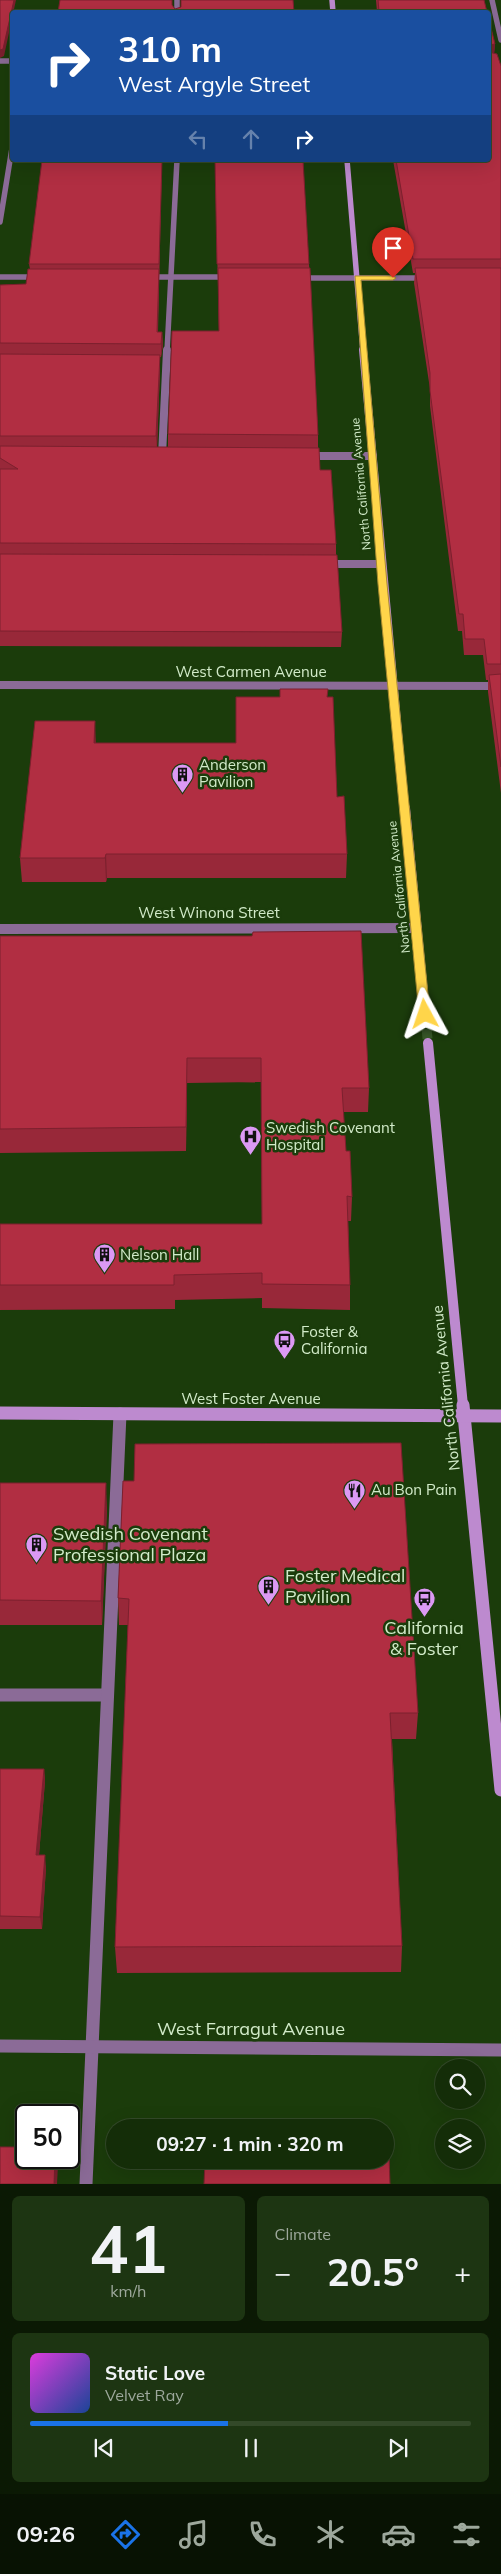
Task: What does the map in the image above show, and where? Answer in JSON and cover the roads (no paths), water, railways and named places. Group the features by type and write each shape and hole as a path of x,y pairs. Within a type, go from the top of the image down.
{"main road":[{"name":"North California Avenue","path":"347,162 392,686 418,928 425,1014"},
{"name":"North California Avenue","path":"428,1043 466,1416 501,1790"},
{"name":"West Foster Avenue","path":"0,1413 501,1416"}],"street":[{"path":"492,0 501,40"},
{"path":"0,222 10,160"},
{"path":"162,456 177,162"},
{"path":"0,277 45,277"},
{"path":"133,277 239,278"},
{"path":"288,278 432,278"},
{"path":"158,363 167,363"},
{"path":"152,456 172,456"},
{"path":"298,456 373,456"},
{"path":"314,564 381,564"},
{"name":"West Carmen Avenue","path":"0,685 501,686"},
{"name":"West Winona Street","path":"0,929 418,928"},
{"path":"86,2184 120,1414"},
{"path":"0,1695 108,1695"},
{"name":"West Farragut Avenue","path":"0,2046 501,2050"}],"tunnel":[{"path":"425,1014 428,1043"}],"place":[{"name":"Anderson Pavilion","path":"183,793"},
{"name":"Swedish Covenant Hospital","path":"250,1156"},
{"name":"Nelson Hall","path":"104,1274"},
{"name":"Foster & California","path":"285,1360"},
{"name":"Au Bon Pain","path":"355,1509"},
{"name":"Swedish Covenant Professional Plaza","path":"37,1563"},
{"name":"Foster Medical Pavilion","path":"269,1605"},
{"name":"California & Foster","path":"424,1617"}]}
